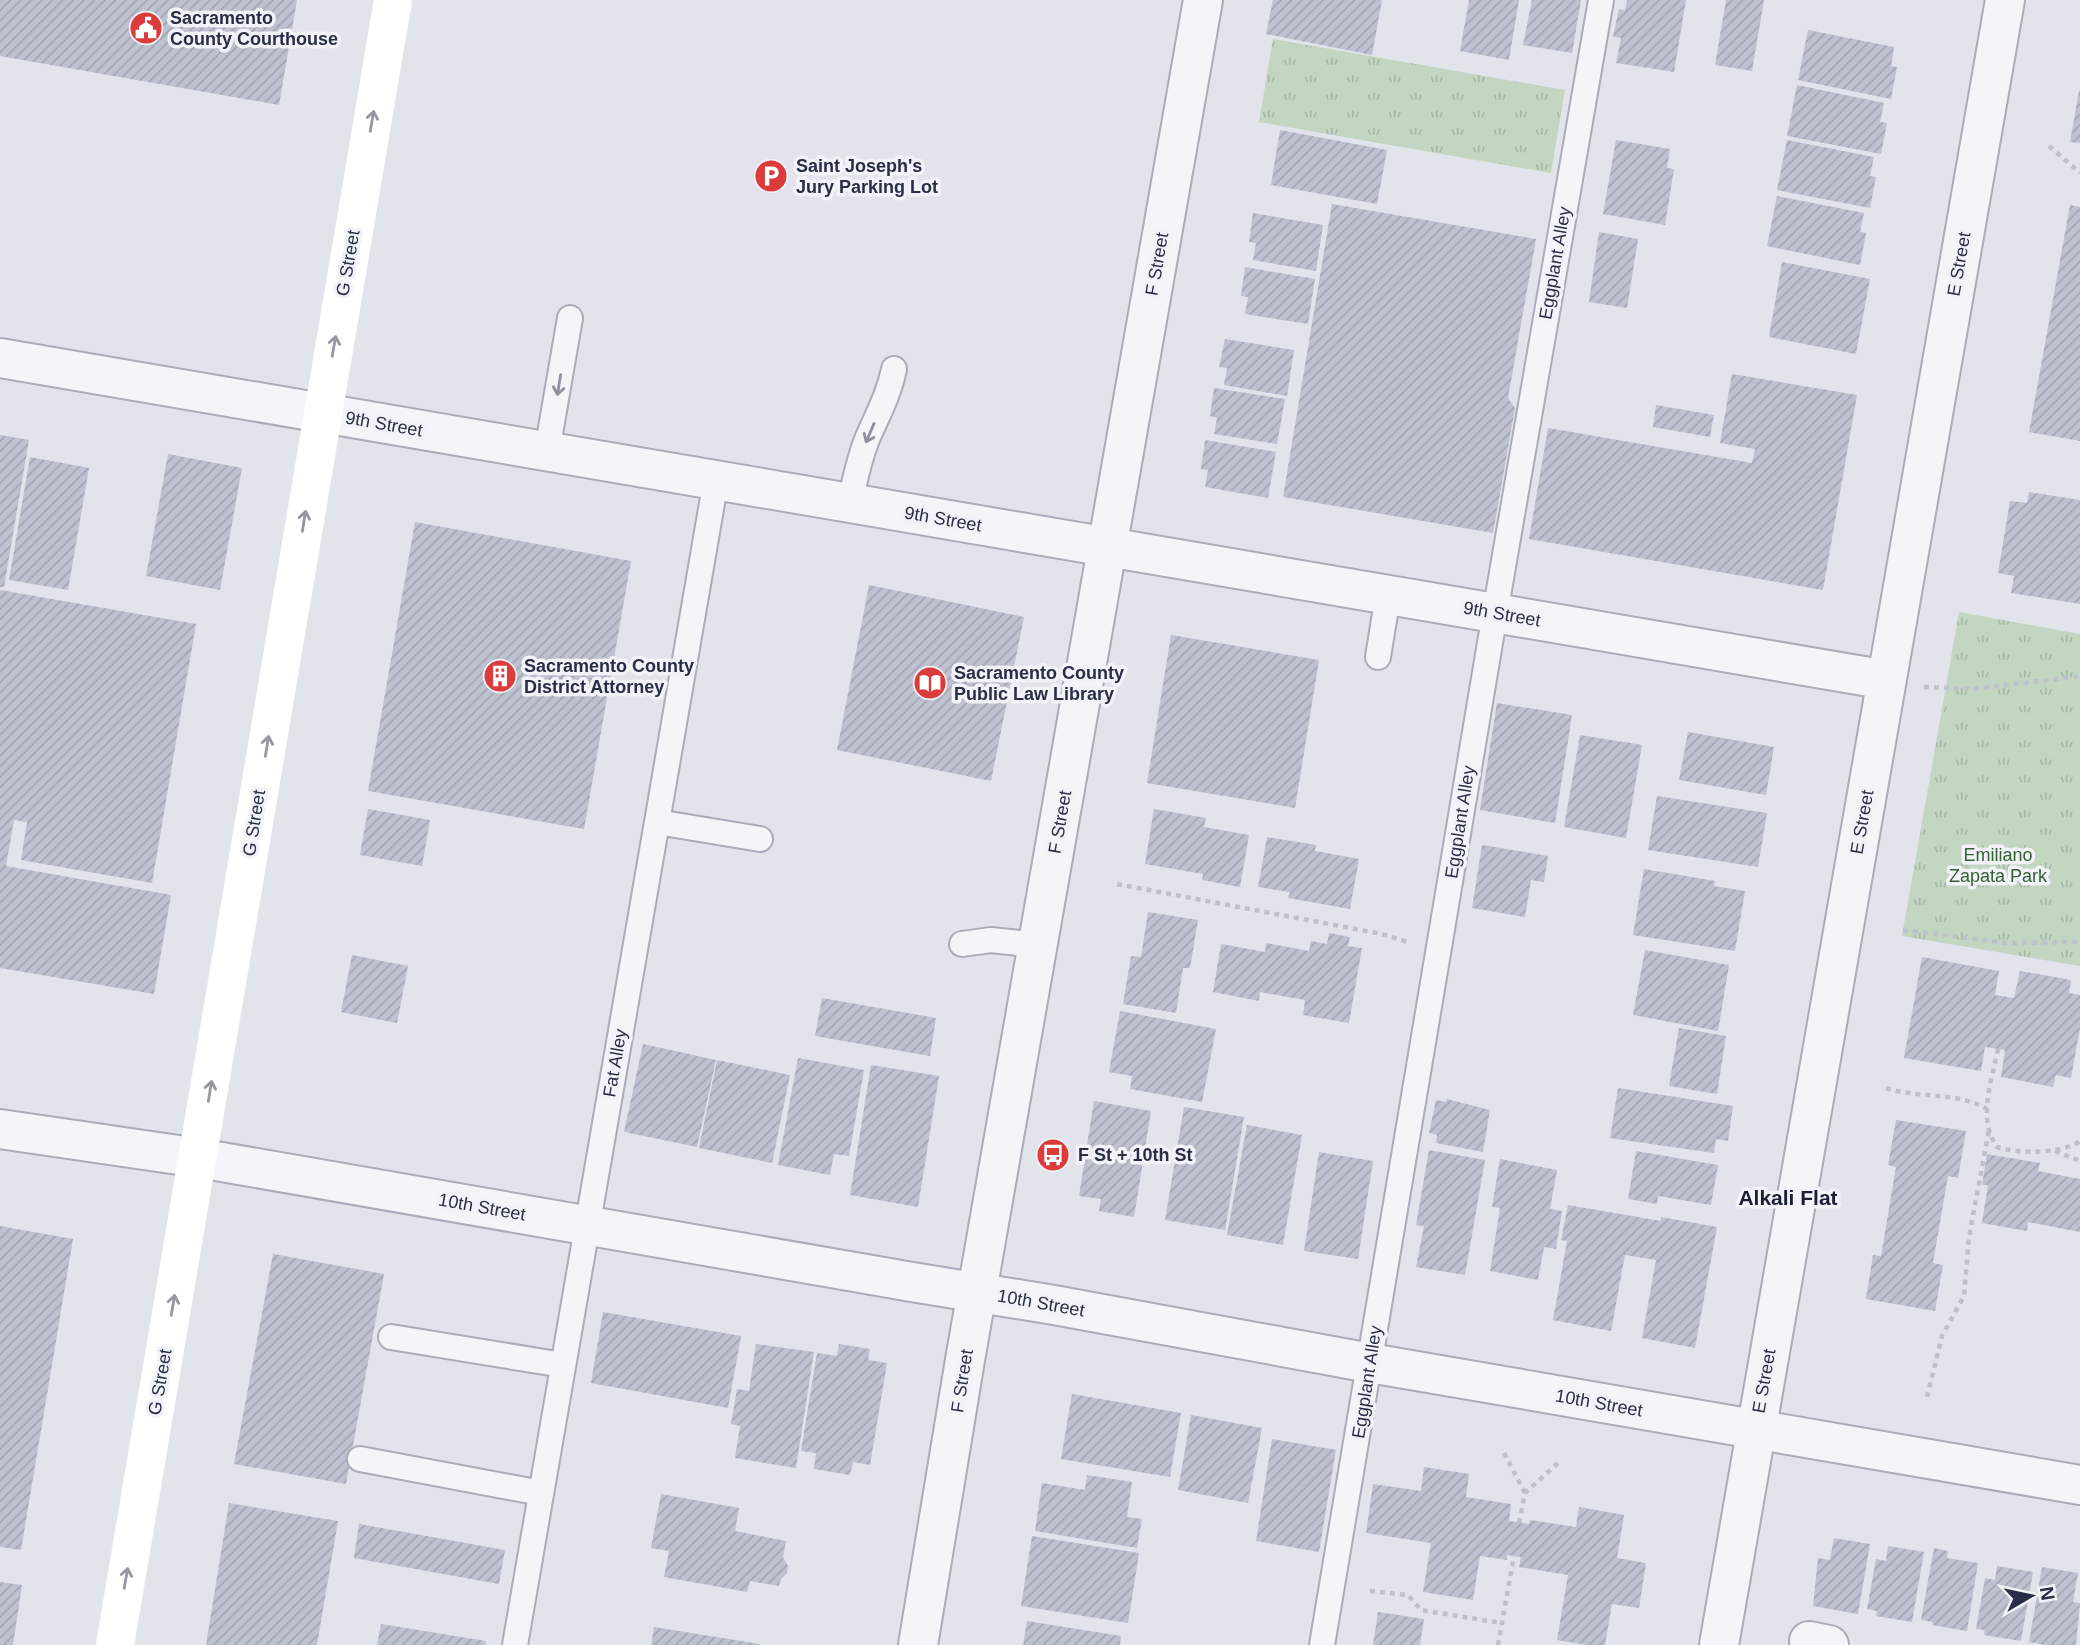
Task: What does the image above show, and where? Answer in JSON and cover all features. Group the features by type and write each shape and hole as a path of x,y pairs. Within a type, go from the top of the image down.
{"main road":[{"name":"G Street","path":"115,1645 393,0"}],"street":[{"name":"F Street","path":"918,1645 977,1292 1203,0"},
{"name":"E Street","path":"1719,1645 2004,0"},
{"name":"9th Street","path":"0,358 1887,680"},
{"name":"10th Street","path":"0,1129 199,1158 2080,1485"}],"lane":[{"name":"Eggplant Alley","path":"1322,1645 1601,0"},
{"path":"547,452 570,318"},
{"path":"850,502 858,466 867,439 887,399 894,369"},
{"name":"Fat Alley","path":"515,1645 716,480"},
{"path":"1378,657 1388,595"},
{"path":"657,822 760,839"},
{"path":"962,944 991,940 1039,944"},
{"path":"391,1337 563,1365"},
{"path":"360,1460 541,1493"}],"path":[{"path":"2049,146 2080,173"},
{"path":"1887,680 1938,688 1974,689 2080,676"},
{"path":"1117,884 1382,934 1399,941 1440,946"},
{"path":"1903,930 2007,943 2080,942"},
{"path":"1998,1049 1987,1109 1989,1130 1994,1144 2002,1149 2054,1151 2069,1149 2080,1141"},
{"path":"1885,1088 1913,1095 1973,1101 1987,1109"},
{"path":"1927,1397 1942,1336 1964,1296 1969,1237 1989,1130"},
{"path":"2054,1151 2080,1161"},
{"path":"1504,1453 1525,1493"},
{"path":"1518,1523 1525,1493 1559,1462"},
{"path":"1498,1645 1514,1556"},
{"path":"1370,1591 1408,1595 1421,1610 1501,1623"}],"green space":[{"path":"1273,39 1565,90 1551,173 1259,122"},
{"name":"Emiliano Zapata Park","path":"1959,612 2080,634 2080,966 1902,936"}],"building":[{"name":"Sacramento County Courthouse","path":"0,0 297,0 279,105 0,56"},
{"path":"1273,0 1382,0 1372,55 1266,34"},
{"path":"1469,0 1519,0 1509,60 1460,51"},
{"path":"1532,0 1581,0 1572,53 1523,45"},
{"path":"1627,0 1686,0 1674,72 1616,63 1621,38 1613,37 1619,9 1625,10"},
{"path":"1726,0 1764,0 1752,71 1715,65"},
{"path":"1808,30 1894,47 1891,66 1897,67 1891,99 1798,80"},
{"path":"1797,85 1884,103 1880,122 1887,123 1881,154 1787,136"},
{"path":"2080,91 2080,143 2070,142"},
{"path":"1280,130 1387,150 1377,204 1271,185"},
{"path":"1616,140 1670,149 1667,168 1674,169 1665,225 1603,214"},
{"path":"1787,140 1874,157 1870,176 1876,177 1870,208 1777,190"},
{"path":"1777,196 1864,213 1860,232 1866,233 1860,265 1767,246"},
{"path":"1332,204 1536,239 1508,398 1515,408 1493,533 1283,497"},
{"path":"2070,205 2080,207 2080,441 2029,432"},
{"path":"1253,213 1323,225 1316,271 1253,260 1256,243 1249,242"},
{"path":"1599,232 1638,239 1627,308 1589,302"},
{"path":"1782,262 1870,279 1856,354 1769,337"},
{"path":"1245,267 1315,279 1308,324 1245,314 1248,297 1241,296"},
{"path":"1225,339 1294,350 1287,396 1224,385 1227,368 1219,367"},
{"path":"1732,374 1857,395 1823,590 1529,539 1548,428 1752,463 1755,449 1720,443"},
{"path":"1214,388 1285,399 1277,444 1214,434 1217,418 1210,416"},
{"path":"1656,405 1714,415 1710,437 1653,427"},
{"path":"0,435 29,440 4,587 0,587"},
{"path":"1205,440 1276,452 1268,498 1205,487 1208,470 1201,469"},
{"path":"168,454 242,468 220,590 146,576"},
{"path":"30,457 89,468 68,590 9,580"},
{"path":"2029,492 2080,500 2080,604 2011,593 2014,576 1998,573 2010,501 2027,503"},
{"name":"Sacramento County District Attorney","path":"415,522 631,561 584,829 368,791"},
{"name":"Sacramento County Public Law Library","path":"869,585 1024,617 991,781 837,750"},
{"path":"0,590 196,624 152,883 21,860 27,822 14,820 6,866 171,895 154,994 0,968"},
{"path":"1171,635 1319,660 1295,808 1147,783"},
{"path":"1497,703 1572,715 1555,823 1480,810"},
{"path":"1688,732 1774,747 1766,795 1679,780"},
{"path":"1580,735 1642,745 1626,838 1564,827"},
{"path":"1657,796 1767,813 1758,867 1648,850"},
{"path":"368,809 430,820 422,866 360,855"},
{"path":"1154,809 1206,818 1204,827 1249,835 1240,887 1202,880 1203,874 1145,864"},
{"path":"1267,837 1316,845 1315,851 1359,859 1350,909 1288,898 1290,892 1258,887"},
{"path":"1482,845 1548,856 1544,882 1531,880 1525,917 1472,908"},
{"path":"1644,869 1715,881 1714,886 1745,891 1735,951 1633,935"},
{"path":"1148,912 1198,920 1190,968 1183,968 1176,1013 1123,1004 1131,956 1141,957"},
{"path":"1329,933 1350,937 1348,946 1362,948 1349,1023 1303,1015 1305,1000 1260,992 1259,1001 1213,992 1221,944 1265,952 1266,943 1309,951 1311,941 1327,944"},
{"path":"1645,950 1729,965 1718,1031 1633,1015"},
{"path":"352,955 408,966 397,1023 341,1012"},
{"path":"1922,957 1999,971 1995,995 2014,998 2020,971 2071,980 2069,993 2080,995 2080,1028 2071,1078 2056,1075 2053,1087 2001,1077 2005,1050 1985,1047 1981,1071 1904,1058"},
{"path":"822,998 936,1018 930,1056 815,1036"},
{"path":"1120,1011 1216,1029 1202,1102 1130,1089 1132,1076 1109,1072"},
{"path":"1679,1028 1726,1036 1717,1094 1669,1086"},
{"path":"643,1044 716,1060 697,1147 624,1132"},
{"path":"798,1058 864,1070 849,1156 834,1154 830,1175 778,1165"},
{"path":"717,1060 790,1075 772,1163 699,1148"},
{"path":"871,1065 939,1076 918,1207 850,1195"},
{"path":"1618,1088 1733,1106 1728,1141 1716,1139 1714,1153 1610,1138"},
{"path":"1447,1099 1490,1110 1483,1152 1436,1143 1437,1135 1429,1133 1436,1100 1446,1102"},
{"path":"1094,1101 1151,1111 1134,1217 1099,1211 1101,1199 1079,1196"},
{"path":"1184,1107 1244,1117 1225,1230 1165,1220"},
{"path":"1896,1120 1966,1131 1958,1178 1948,1176 1933,1263 1943,1265 1935,1311 1866,1299 1873,1255 1881,1256 1896,1167 1888,1165"},
{"path":"1247,1125 1302,1135 1283,1245 1227,1235"},
{"path":"1429,1150 1485,1160 1465,1275 1416,1267 1424,1226 1416,1225"},
{"path":"1636,1151 1718,1165 1711,1205 1658,1196 1657,1204 1628,1199"},
{"path":"1319,1152 1373,1161 1358,1259 1304,1251"},
{"path":"1987,1154 2040,1163 2038,1171 2080,1179 2080,1232 2028,1222 2027,1231 1982,1223 1988,1185 1982,1185"},
{"path":"1500,1159 1557,1170 1550,1209 1562,1211 1556,1249 1544,1247 1538,1280 1490,1271 1500,1208 1492,1207"},
{"path":"1568,1205 1661,1221 1661,1217 1717,1227 1695,1348 1642,1338 1656,1260 1625,1255 1611,1331 1553,1320 1567,1241 1561,1240"},
{"path":"0,1226 73,1239 21,1550 0,1547"},
{"path":"273,1254 384,1274 346,1484 234,1464"},
{"path":"603,1312 741,1336 728,1408 591,1383"},
{"path":"756,1344 814,1352 796,1468 735,1458 740,1426 731,1424 737,1389 749,1391"},
{"path":"839,1344 870,1349 868,1360 887,1363 870,1465 853,1462 850,1475 814,1469 816,1453 801,1451 817,1353 837,1356"},
{"path":"1072,1394 1181,1413 1170,1477 1061,1459"},
{"path":"1191,1415 1262,1428 1248,1503 1178,1490"},
{"path":"1272,1439 1336,1450 1319,1552 1256,1541"},
{"path":"1424,1467 1469,1474 1466,1497 1511,1504 1509,1521 1529,1524 1530,1520 1576,1527 1579,1507 1624,1515 1617,1558 1646,1563 1639,1608 1612,1604 1605,1645 1557,1640 1568,1575 1519,1567 1521,1557 1507,1555 1507,1560 1480,1556 1473,1600 1423,1592 1431,1543 1366,1533 1373,1484 1421,1491"},
{"path":"1087,1475 1132,1482 1127,1517 1142,1519 1137,1548 1035,1531 1042,1483 1085,1490"},
{"path":"661,1494 739,1508 735,1531 786,1541 783,1557 788,1566 787,1573 779,1586 750,1581 747,1592 664,1577 669,1551 651,1548"},
{"path":"229,1503 338,1521 317,1645 206,1645"},
{"path":"359,1524 505,1550 499,1584 354,1558"},
{"path":"1032,1536 1139,1553 1128,1623 1021,1606"},
{"path":"1834,1538 1870,1544 1858,1614 1813,1606 1818,1558 1830,1560"},
{"path":"1888,1546 1924,1552 1912,1622 1876,1616 1877,1611 1867,1609 1876,1559 1886,1561"},
{"path":"1934,1548 1948,1551 1947,1558 1978,1563 1967,1631 1932,1625 1933,1622 1921,1620"},
{"path":"1997,1566 2033,1572 2021,1641 1984,1635 1985,1630 1976,1629 1985,1578 1995,1580"},
{"path":"2042,1567 2078,1573 2073,1602 2080,1603 2076,1645 2029,1642"},
{"path":"0,1582 22,1585 13,1645 0,1645"},
{"path":"1378,1612 1424,1619 1420,1645 1373,1645"},
{"path":"1027,1621 1121,1636 1120,1645 1023,1645"},
{"path":"381,1624 486,1641 485,1645 377,1645"},
{"path":"654,1627 760,1644 651,1645"}],"place":[{"name":"Sacramento County Courthouse","path":"146,28"},
{"name":"Saint Joseph's Jury Parking Lot","path":"771,176"},
{"name":"Sacramento County District Attorney","path":"500,676"},
{"name":"Sacramento County Public Law Library","path":"930,683"},
{"name":"F St + 10th St","path":"1053,1155"}],"district":[{"name":"Alkali Flat","path":"1788,1198"}]}
